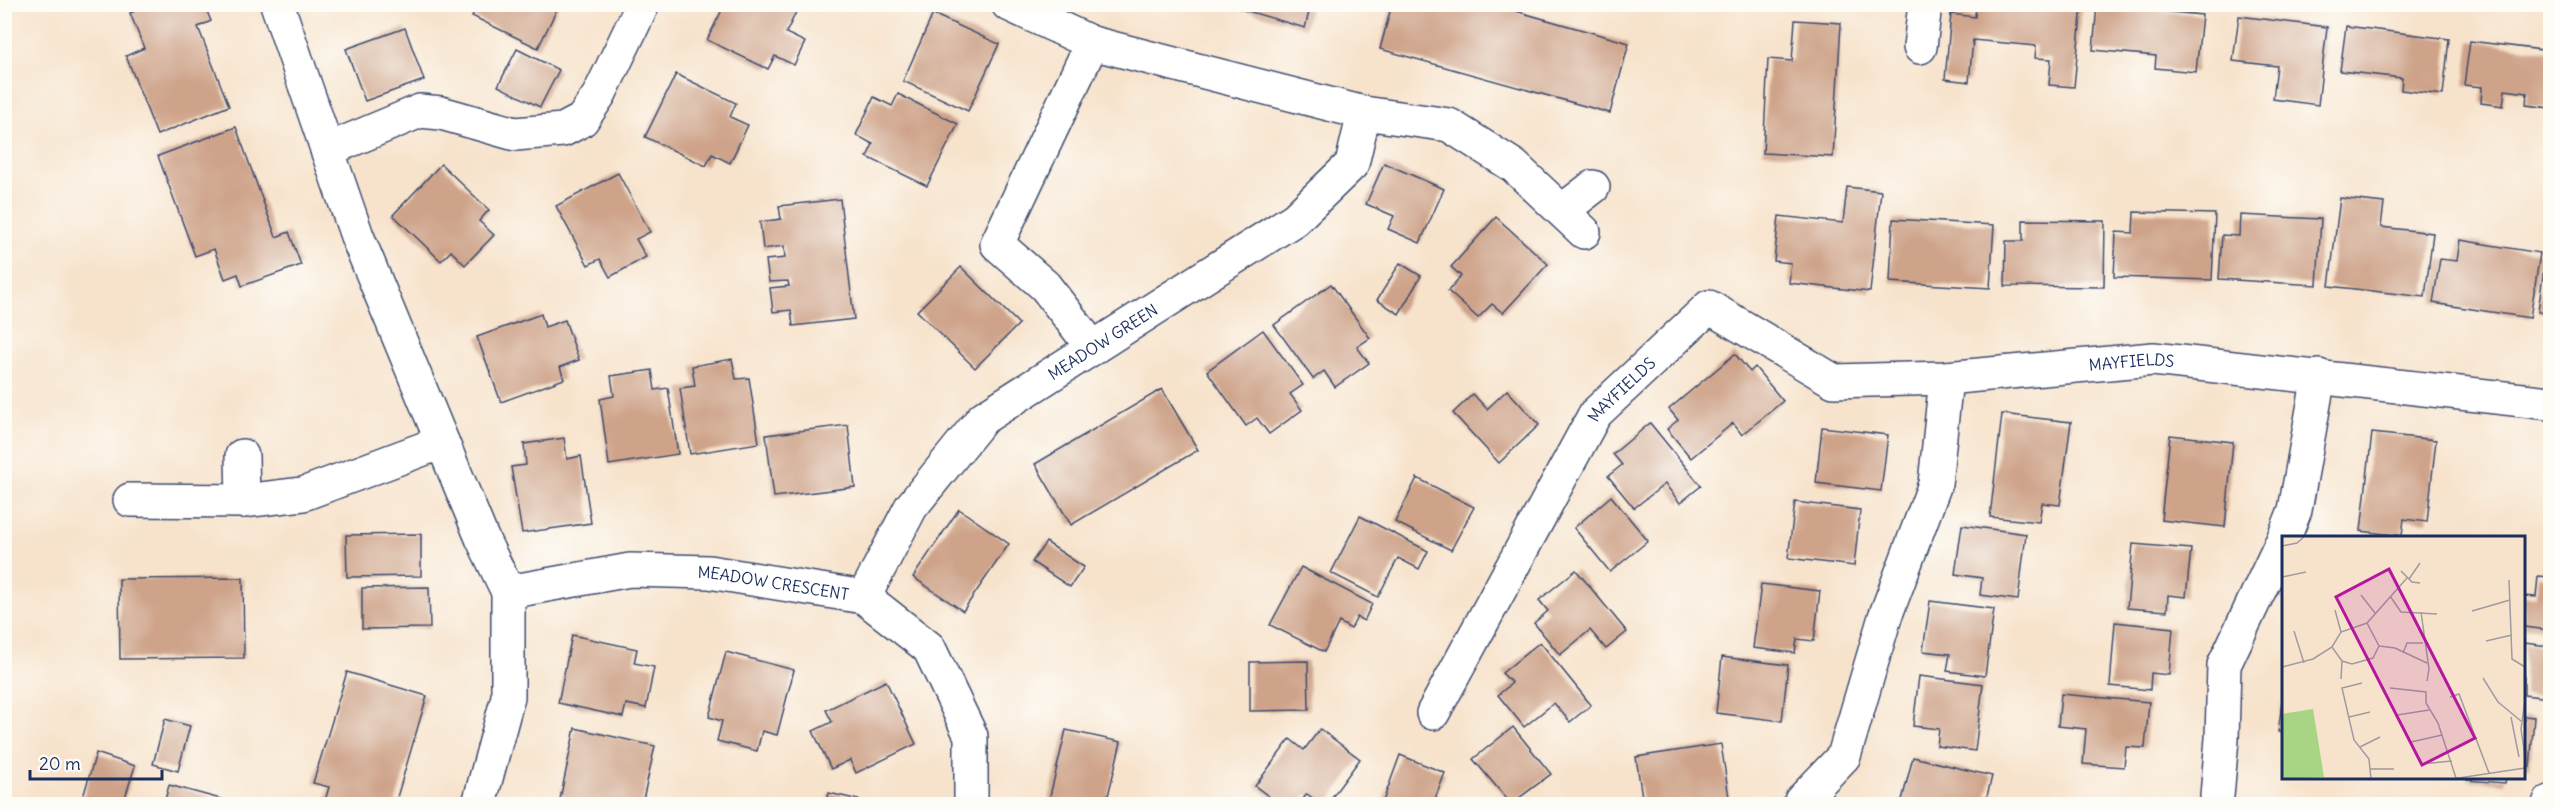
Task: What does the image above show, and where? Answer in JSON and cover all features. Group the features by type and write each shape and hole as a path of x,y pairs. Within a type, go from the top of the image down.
{"street":[{"path":"277,4 357,236 482,538 508,592 508,697 479,804"},
{"path":"327,150 420,111 441,113 515,134 563,130 582,120 599,95 643,4"},
{"path":"1008,4 1092,43 1364,112 1449,125 1514,166 1573,222 1593,187"},
{"path":"1920,47 1925,4"},
{"path":"1092,43 998,244 1045,286 1093,348"},
{"name":"MEADOW GREEN","path":"864,597 911,507 983,418 1295,219 1352,164 1364,112"},
{"name":"MAYFIELDS","path":"1432,713 1595,414 1709,307 1834,381 1946,378 2153,359 2550,403"},
{"path":"2285,536 2295,510 2319,376"},
{"path":"1801,801 1844,756 1885,617 1935,484 1946,378"},
{"path":"130,500 243,501 303,494 442,442"},
{"path":"242,456 243,501"},
{"path":"2217,796 2224,665 2282,542"},
{"name":"MEADOW CRESCENT","path":"508,592 630,570 709,572 864,597 929,648 971,736 971,804"}],"building":[{"path":"150,4 204,4 211,21 198,27 229,106 157,135 126,56 144,48 130,13"},
{"path":"725,4 800,4 786,33 805,42 794,65 775,56 768,69 707,40"},
{"path":"1224,4 1311,4 1305,28"},
{"path":"1392,4 1491,4 1629,43 1610,113 1380,49"},
{"path":"1976,4 2082,5 2074,87 2049,85 2051,59 2035,58 2036,46 1973,40 1969,82 1945,79 1951,14 1975,17"},
{"path":"478,5 559,5 538,48 472,16"},
{"path":"2097,5 2202,15 2196,72 2155,68 2156,56 2093,50"},
{"path":"933,14 999,44 968,111 903,81"},
{"path":"2239,16 2327,27 2318,105 2273,99 2277,66 2233,61"},
{"path":"1795,20 1841,23 1833,157 1763,153 1768,59 1792,61"},
{"path":"2346,26 2449,39 2443,95 2401,90 2402,78 2340,71"},
{"path":"405,28 424,80 365,101 346,49"},
{"path":"2470,41 2550,51 2550,108 2526,105 2527,93 2505,90 2503,106 2481,103 2482,87 2464,85"},
{"path":"517,49 559,70 540,107 498,86"},
{"path":"676,74 736,103 730,117 748,125 730,163 712,154 706,166 645,137"},
{"path":"898,94 958,124 927,186 867,157 873,144 856,135 874,97 892,106"},
{"path":"236,127 276,237 289,232 301,265 242,286 238,274 225,279 214,249 195,256 158,156"},
{"path":"1384,163 1444,189 1420,243 1388,229 1394,216 1366,204"},
{"path":"441,164 489,210 479,221 494,235 465,265 451,251 441,261 393,215"},
{"path":"618,173 650,232 636,239 646,257 610,277 600,259 588,265 556,206"},
{"path":"1847,187 1881,191 1870,292 1789,283 1791,263 1774,261 1779,216 1843,223"},
{"path":"2340,198 2384,203 2381,227 2433,233 2425,297 2329,286"},
{"path":"840,199 854,319 793,326 791,310 773,312 770,288 789,286 788,281 769,282 766,260 785,258 784,246 763,249 760,222 781,219 779,206"},
{"path":"2134,212 2215,214 2212,280 2114,277 2116,232 2133,233"},
{"path":"2240,215 2321,219 2317,285 2219,279 2222,235 2239,236"},
{"path":"1496,217 1548,264 1503,313 1492,304 1478,318 1448,291 1461,276 1451,267"},
{"path":"1893,219 1994,225 1990,288 1890,282"},
{"path":"2023,220 2105,221 2104,287 2005,286 2006,241 2023,241"},
{"path":"2460,240 2540,253 2530,318 2433,303 2440,259 2457,261"},
{"path":"1400,263 1421,276 1399,314 1377,300"},
{"path":"961,267 1019,324 975,368 917,311"},
{"path":"2544,267 2550,268 2550,314 2538,312"},
{"path":"1331,284 1370,338 1357,347 1369,363 1335,387 1324,371 1313,379 1274,325"},
{"path":"541,314 545,327 565,320 579,360 560,367 564,379 501,402 477,337"},
{"path":"1263,330 1303,385 1290,394 1302,410 1269,434 1257,418 1246,426 1207,371"},
{"path":"1735,354 1750,372 1755,367 1783,401 1742,435 1733,423 1691,458 1667,429 1678,420 1669,409"},
{"path":"732,359 736,379 749,378 759,443 690,454 680,388 695,386 692,366"},
{"path":"652,370 655,390 668,388 678,454 609,465 600,399 614,396 611,376"},
{"path":"1162,389 1198,450 1071,525 1035,464"},
{"path":"1507,390 1539,425 1499,463 1453,413 1473,394 1487,409"},
{"path":"2002,414 2071,422 2060,505 2042,503 2039,522 1990,517"},
{"path":"1650,423 1701,486 1680,503 1665,484 1634,508 1608,476 1622,465 1613,454"},
{"path":"848,425 855,487 774,497 766,435"},
{"path":"1822,427 1888,435 1881,491 1816,483"},
{"path":"2372,433 2436,440 2427,522 2404,519 2402,536 2361,531"},
{"path":"2170,435 2233,442 2225,527 2161,520"},
{"path":"564,438 567,459 581,456 591,523 522,533 511,467 526,465 524,444"},
{"path":"1417,478 1474,507 1451,550 1395,522"},
{"path":"1611,496 1648,541 1610,572 1574,528"},
{"path":"1795,502 1860,510 1854,566 1788,558"},
{"path":"959,509 1009,544 963,611 913,577"},
{"path":"1360,516 1428,551 1419,569 1398,558 1378,597 1331,573"},
{"path":"1962,525 2026,534 2018,600 1980,595 1982,578 1955,574"},
{"path":"421,534 421,576 347,577 346,535"},
{"path":"1046,542 1084,567 1070,587 1032,562"},
{"path":"2133,544 2191,549 2186,597 2168,595 2167,611 2127,608"},
{"path":"1301,567 1372,604 1364,621 1357,617 1351,629 1339,622 1324,652 1270,625"},
{"path":"1576,570 1627,632 1606,649 1590,630 1560,655 1534,623 1548,611 1539,600"},
{"path":"2538,576 2550,577 2550,630 2525,627 2525,596 2536,597"},
{"path":"243,578 244,658 120,659 119,579"},
{"path":"1761,584 1820,591 1814,641 1797,639 1795,653 1753,648"},
{"path":"429,587 430,628 362,629 362,588"},
{"path":"1930,601 1994,609 1985,676 1947,671 1950,654 1923,651"},
{"path":"2115,622 2173,628 2169,675 2151,673 2150,690 2110,686"},
{"path":"572,635 637,649 634,663 654,667 646,708 626,704 623,717 558,703"},
{"path":"1540,642 1591,705 1570,722 1554,703 1524,727 1498,695 1512,683 1502,673"},
{"path":"2525,643 2550,646 2550,698 2525,695"},
{"path":"726,652 794,670 777,735 762,731 757,751 717,741 722,721 709,717"},
{"path":"1722,657 1788,665 1782,721 1716,713"},
{"path":"1308,661 1309,710 1250,711 1250,662"},
{"path":"347,672 427,696 395,804 324,804 329,787 313,783"},
{"path":"1919,676 1983,684 1975,751 1937,746 1939,729 1913,726"},
{"path":"886,681 916,744 856,773 850,760 831,769 813,731 832,722 826,710"},
{"path":"2061,694 2149,702 2145,748 2126,747 2124,767 2083,764 2086,729 2058,726"},
{"path":"2282,703 2282,732 2278,732"},
{"path":"2525,716 2534,717 2530,767 2525,767"},
{"path":"165,719 190,726 178,771 153,764"},
{"path":"1513,727 1551,774 1511,804 1473,759"},
{"path":"575,728 655,746 642,804 559,804"},
{"path":"1320,729 1360,759 1327,804 1321,804 1307,794 1299,804 1279,804 1255,786 1290,739 1304,750"},
{"path":"1066,730 1121,742 1106,804 1048,804"},
{"path":"1721,744 1730,804 1643,804 1636,757"},
{"path":"96,753 135,766 123,804 81,804"},
{"path":"1400,755 1445,773 1433,804 1382,804"},
{"path":"1913,757 1992,776 1985,804 1901,804"},
{"path":"2468,779 2506,779 2505,783"},
{"path":"169,785 239,804 164,804"},
{"path":"829,793 876,804 826,804"}]}
